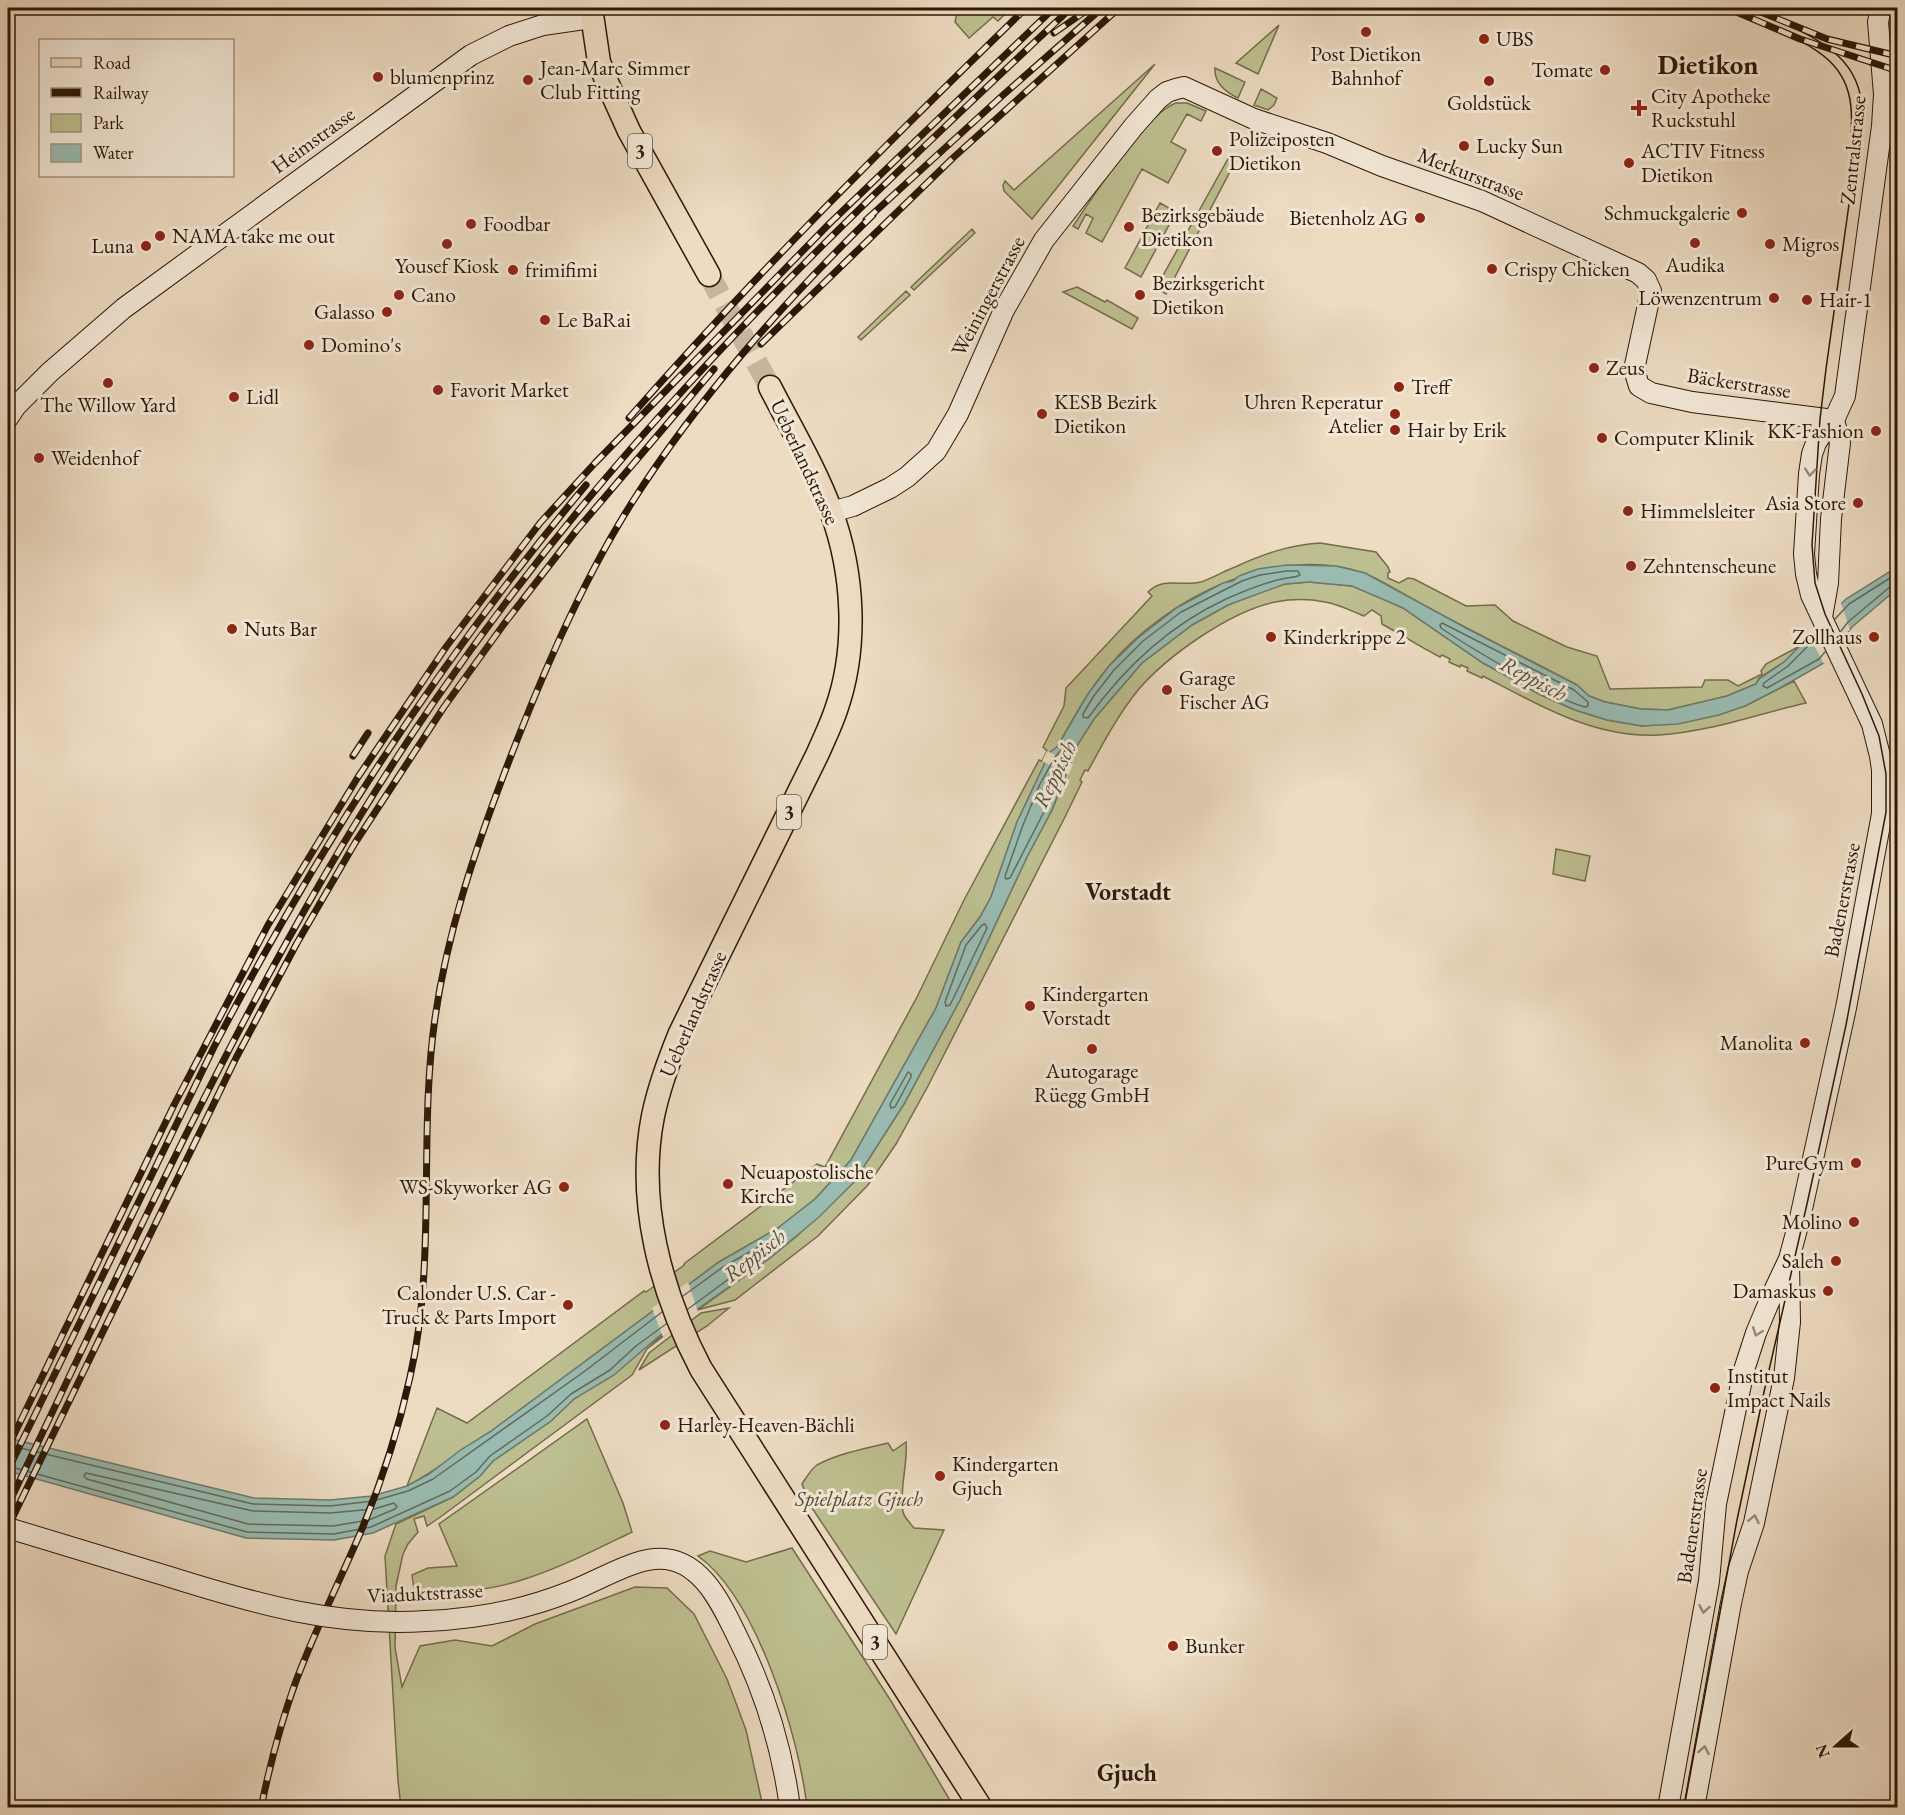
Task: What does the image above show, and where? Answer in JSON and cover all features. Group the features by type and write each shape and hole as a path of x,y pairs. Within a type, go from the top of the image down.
{"main road":[{"name":"3","path":"591,13 599,62 606,80 629,131 709,275"},
{"name":"Ueberlandstrasse","path":"770,387 831,512 845,564 849,593 847,664 837,710 818,753 680,1033 664,1075 653,1117 649,1147 649,1209 664,1282 684,1335 702,1369 981,1808"}],"street":[{"name":"Zentralstrasse","path":"1822,617 1811,595 1804,554 1812,454 1823,432 1834,420 1845,396 1889,63 1878,22 1881,8"},
{"name":"Heimstrasse","path":"8,418 16,406 50,372 124,308 471,55 509,36 591,13"},
{"name":"Merkurstrasse","path":"1184,87 1240,114 1327,143 1382,166 1482,201 1638,273 1646,280 1651,291 1635,365 1639,386"},
{"name":"Weiningerstrasse","path":"831,512 853,506 890,488 907,477 936,451 958,414 1004,310 1044,240 1158,99 1167,92 1184,87"},
{"name":"Bäckerstrasse","path":"1639,386 1651,393 1692,402 1834,420"},
{"path":"1822,617 1827,596 1831,519 1840,443 1834,420"},
{"path":"1804,554 1829,556"},
{"name":"Badenerstrasse","path":"1668,1808 1709,1581 1716,1504 1747,1358 1789,1259 1846,1008 1882,814 1881,756 1872,724 1822,617"},
{"name":"Badenerstrasse","path":"1694,1808 1731,1603 1754,1523 1784,1378 1790,1322 1789,1259"},
{"name":"Viaduktstrasse","path":"8,1528 266,1606 326,1618 358,1621 426,1621 472,1617 522,1607 566,1593 635,1564 653,1559 672,1560 693,1570 711,1589 746,1654 761,1688 777,1738 790,1808"},
{"path":"1712,1551 1736,1550 1747,1545"}],"green space":[{"path":"958,8 1011,8 998,21 993,17 969,38 955,22"},
{"path":"1279,25 1258,74 1236,63"},
{"path":"1155,64 1032,219 1004,191 1005,181 1014,190"},
{"path":"1215,68 1245,82 1238,98 1221,86 1216,78"},
{"path":"1261,89 1277,98 1268,110 1254,105"},
{"path":"1176,103 1187,103 1206,111 1201,121 1187,114 1171,142 1186,150 1168,183 1142,169 1102,242 1086,233 1093,218 1086,214 1078,229 1073,226 1106,177 1150,122"},
{"path":"1229,157 1236,160 1166,294 1156,288"},
{"path":"1160,203 1176,212 1141,277 1125,268"},
{"path":"972,229 975,233 914,290 911,287"},
{"path":"1077,287 1105,302 1107,300 1138,318 1132,329 1063,292"},
{"path":"906,291 910,295 861,340 858,337"},
{"path":"1320,543 1376,552 1388,567 1390,572 1388,578 1399,583 1408,578 1414,579 1466,606 1495,605 1513,621 1567,647 1597,656 1610,689 1702,687 1705,680 1728,680 1738,686 1762,674 1761,671 1766,664 1802,645 1784,662 1759,678 1756,684 1727,696 1668,710 1641,709 1605,702 1589,696 1577,685 1364,573 1330,566 1294,565 1259,571 1224,583 1191,599 1133,641 1109,666 1088,695 1057,747 1050,753 1017,822 991,897 980,917 961,942 936,1008 851,1160 815,1199 778,1228 719,1262 490,1432 407,1486 437,1408 467,1423 644,1291 646,1292 683,1266 817,1164 825,1167 917,997 964,900 1039,760 1042,761 1047,751 1043,747 1064,706 1066,688 1152,596 1148,592 1161,584 1201,582 1266,554"},
{"path":"1309,582 1352,586 1403,608 1483,663 1541,695 1575,710 1607,720 1642,726 1745,706 1794,681 1806,703 1696,730 1659,735 1635,735 1567,718 1483,676 1482,678 1467,671 1468,668 1449,662 1450,659 1442,655 1440,657 1382,624 1381,616 1372,610 1364,616 1330,603 1287,600 1258,607 1220,625 1201,636 1166,663 1138,690 1117,719 1088,771 1085,770 1080,780 1082,782 1065,817 928,1086 896,1144 868,1185 818,1236 735,1300 698,1310 797,1236 854,1182 904,1104 960,1000 1027,857 1052,810 1078,744 1094,719 1142,663 1192,625 1228,605 1285,584"},
{"path":"1556,849 1590,856 1585,881 1553,874"},
{"path":"729,1308 707,1326 639,1370 649,1353 701,1313"},
{"path":"688,1317 647,1349 632,1375 439,1518 427,1526 424,1516 414,1519 418,1532 403,1554 396,1586 395,1648 402,1687 420,1646 455,1640 492,1646 535,1624 635,1587 667,1588 694,1614 727,1679 746,1730 763,1807 401,1807 385,1556 396,1524 453,1497 480,1476 493,1461 551,1421 574,1399"},
{"path":"587,1419 623,1503 632,1532 566,1563 512,1583 470,1591 415,1596 412,1575 428,1568 457,1566 439,1524"},
{"name":"Spielplatz Gjuch","path":"906,1442 902,1495 904,1514 914,1528 944,1530 896,1634 810,1505 802,1484 815,1467 825,1461 888,1443 893,1451"},
{"path":"792,1548 891,1701 954,1807 807,1807 795,1744 772,1671 739,1603 719,1576 698,1556 710,1551 746,1562"}],"water":[{"name":"Reppisch","path":"1287,565 1336,566 1365,573 1577,685 1589,696 1605,702 1641,709 1668,710 1727,696 1756,684 1759,679 1784,662 1846,599 1897,567 1897,589 1852,627 1824,663 1780,688 1745,706 1719,715 1678,724 1642,726 1607,720 1575,710 1541,695 1483,663 1403,608 1352,586 1309,582 1285,584 1228,605 1192,625 1142,663 1094,719 1078,744 1052,810 1027,857 960,1000 904,1104 854,1182 819,1217 770,1258 658,1337 614,1375 574,1399 551,1421 493,1461 480,1476 453,1497 373,1533 334,1540 246,1538 8,1471 8,1438 254,1498 330,1500 372,1496 407,1486 429,1474 462,1449 490,1432 719,1262 778,1228 815,1199 851,1160 936,1008 961,942 980,917 991,897 1017,822 1050,752 1057,747 1088,694 1109,666 1139,637 1178,607 1239,576 1258,569"}],"pier":[{"path":"1840,600 1850,630 1836,653 1824,664 1808,634"},
{"path":"1047,751 1073,764 1069,775 1042,761"},
{"path":"688,1282 698,1312 663,1337 652,1308"}],"tunnel":[{"path":"709,275 770,387"}],"tram line":[{"path":"1684,1808 1737,1520 1846,1025 1886,812 1886,774 1879,736 1825,614 1815,583 1812,545 1820,419 1862,111 1860,92 1854,76 1833,52 1805,33 1773,17"},
{"path":"1775,28 1823,55 1843,78 1851,110 1851,132"}],"railway":[{"path":"629,418 725,312 824,209 1026,8"},
{"path":"8,1447 174,1105 268,925 358,777 446,647 540,523 595,463 829,224 1054,8"},
{"path":"8,1505 156,1196 259,992 373,794 465,658 556,538 686,387 827,241 1071,8"},
{"path":"1054,33 1090,8"},
{"path":"866,220 1102,8"},
{"path":"761,344 954,157 1119,8"},
{"path":"1727,8 1800,39 1898,71"},
{"path":"1751,8 1827,39 1898,56"},
{"path":"261,1808 276,1743 296,1681 375,1497 410,1377 423,1288 428,1108 435,1018 454,925 482,834 504,774 531,705 577,602 612,536 657,464 744,352 807,282 873,215"},
{"path":"8,1527 236,1058 297,943 355,843 444,707 504,624 576,531 714,369"},
{"path":"8,1470 214,1047 296,899 339,827 432,686 481,618 586,485"},
{"path":"353,756 368,733"}],"place":[{"name":"Post Dietikon Bahnhof","path":"1366,32"},
{"name":"UBS","path":"1484,39"},
{"name":"Tomate","path":"1605,70"},
{"name":"blumenprinz","path":"378,77"},
{"name":"Jean-Marc Simmer Club Fitting","path":"528,80"},
{"name":"Goldstück","path":"1489,81"},
{"name":"City Apotheke Ruckstuhl","path":"1639,108"},
{"name":"Lucky Sun","path":"1464,146"},
{"name":"Polizeiposten Dietikon","path":"1217,151"},
{"name":"ACTIV Fitness Dietikon","path":"1629,163"},
{"name":"Schmuckgalerie","path":"1742,213"},
{"name":"Bietenholz AG","path":"1420,218"},
{"name":"Foodbar","path":"471,224"},
{"name":"Bezirksgebäude Dietikon","path":"1129,227"},
{"name":"NAMA take me out","path":"160,236"},
{"name":"Audika","path":"1695,243"},
{"name":"Yousef Kiosk","path":"447,244"},
{"name":"Migros","path":"1770,244"},
{"name":"Luna","path":"146,246"},
{"name":"Crispy Chicken","path":"1492,269"},
{"name":"frimifimi","path":"513,270"},
{"name":"Cano","path":"399,295"},
{"name":"Bezirksgericht Dietikon","path":"1140,295"},
{"name":"Löwenzentrum","path":"1774,298"},
{"name":"Hair-1","path":"1807,300"},
{"name":"Galasso","path":"387,312"},
{"name":"Le BaRai","path":"545,320"},
{"name":"Domino's","path":"309,345"},
{"name":"Zeus","path":"1594,368"},
{"name":"The Willow Yard","path":"108,383"},
{"name":"Treff","path":"1399,387"},
{"name":"Favorit Market","path":"438,390"},
{"name":"Lidl","path":"234,397"},
{"name":"KESB Bezirk Dietikon","path":"1042,414"},
{"name":"Uhren Reperatur Atelier","path":"1395,414"},
{"name":"Hair by Erik","path":"1395,430"},
{"name":"KK-Fashion","path":"1876,431"},
{"name":"Computer Klinik","path":"1602,438"},
{"name":"Weidenhof","path":"39,458"},
{"name":"Asia Store","path":"1858,503"},
{"name":"Himmelsleiter","path":"1628,511"},
{"name":"Zehntenscheune","path":"1631,566"},
{"name":"Nuts Bar","path":"232,629"},
{"name":"Kinderkrippe 2","path":"1271,637"},
{"name":"Zollhaus","path":"1874,637"},
{"name":"Garage Fischer AG","path":"1167,690"},
{"name":"Kindergarten Vorstadt","path":"1030,1006"},
{"name":"Manolita","path":"1805,1043"},
{"name":"Autogarage Rüegg GmbH","path":"1092,1049"},
{"name":"PureGym","path":"1856,1163"},
{"name":"Neuapostolische Kirche","path":"728,1184"},
{"name":"WS-Skyworker AG","path":"564,1187"},
{"name":"Molino","path":"1854,1222"},
{"name":"Saleh","path":"1836,1261"},
{"name":"Damaskus","path":"1828,1291"},
{"name":"Calonder U.S. Car - Truck & Parts Import","path":"568,1305"},
{"name":"Institut Impact Nails","path":"1715,1388"},
{"name":"Harley-Heaven-Bächli","path":"665,1425"},
{"name":"Kindergarten Gjuch","path":"940,1476"},
{"name":"Bunker","path":"1173,1646"}],"district":[{"name":"Dietikon","path":"1708,65"},
{"name":"Vorstadt","path":"1128,892"},
{"name":"Gjuch","path":"1127,1773"}]}
